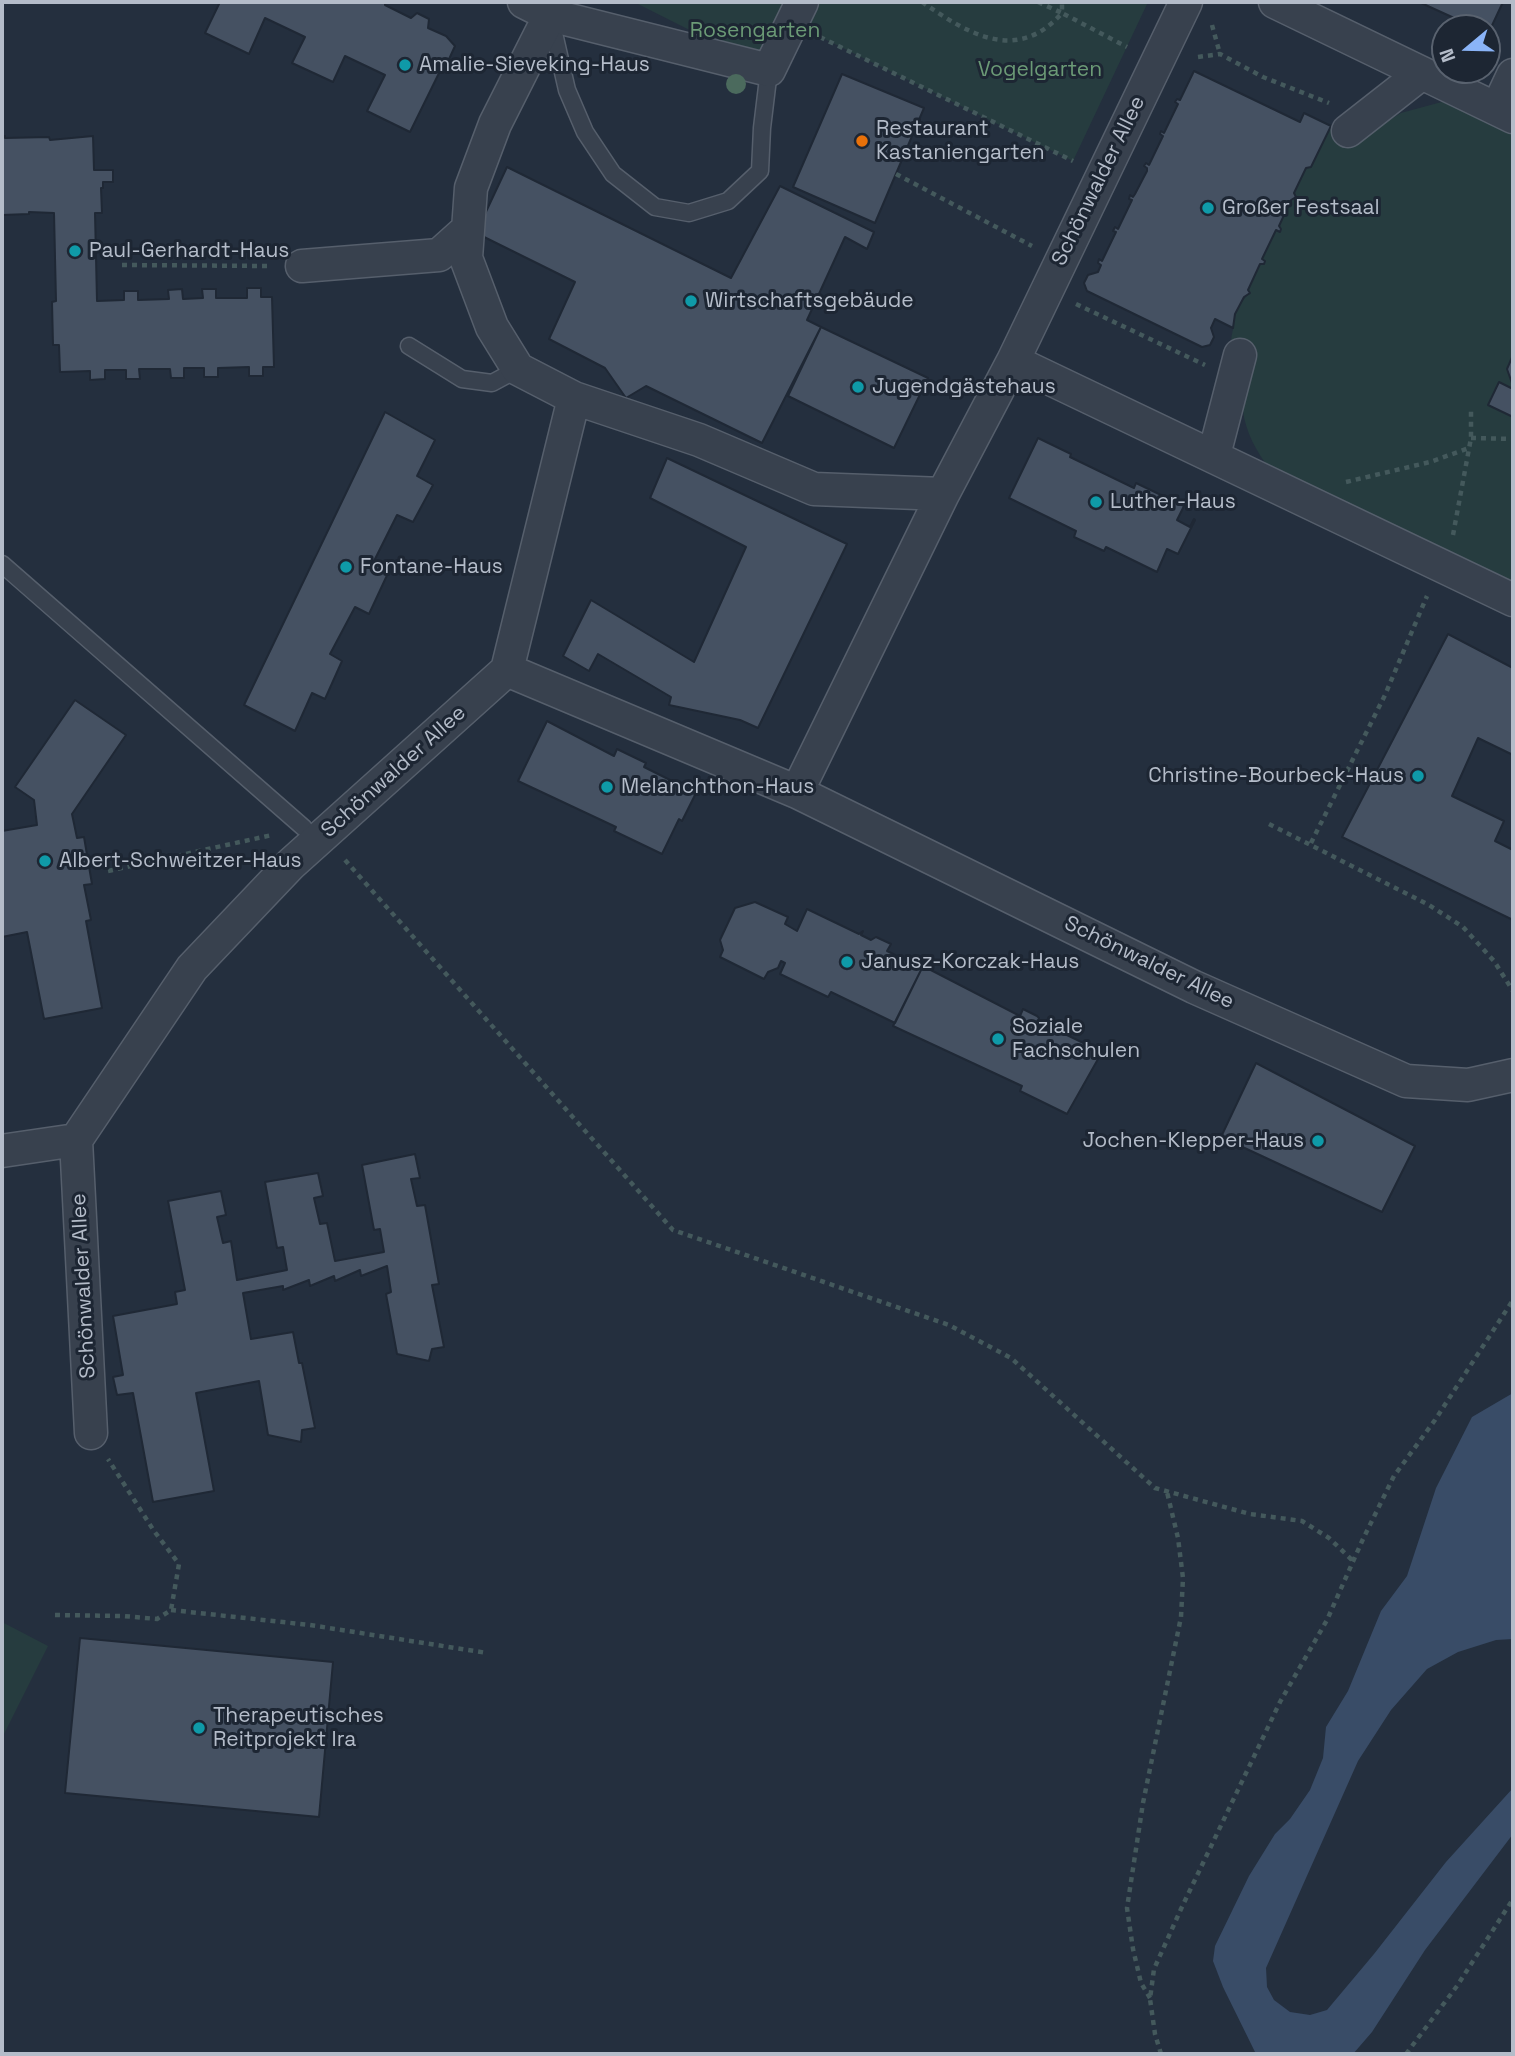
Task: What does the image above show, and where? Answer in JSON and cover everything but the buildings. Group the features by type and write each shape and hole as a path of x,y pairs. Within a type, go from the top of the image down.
{"street":[{"name":"Schönwalder Allee","path":"797,792 943,494 1013,361 1185,2"},
{"path":"1275,2 1505,113 1513,75"},
{"path":"797,13 769,70 537,9 471,188 466,258 492,327 518,369 574,398 699,440 814,489 943,494"},
{"path":"1348,131 1422,73"},
{"path":"302,266 439,254 468,229"},
{"path":"1013,361 1513,600"},
{"path":"1214,455 1237,367"},
{"path":"507,670 574,398"},
{"name":"Schönwalder Allee","path":"92,1433 76,1140 192,968 291,864 314,832 507,670 797,792 1086,932 1194,988 1406,1081 1468,1085 1513,1074"},
{"path":"2,1151 76,1140"}],"lane":[{"path":"537,9 585,132 613,174 654,206 689,213 728,201 760,171 769,70"},
{"path":"409,346 462,379 492,383 518,369"},
{"path":"2,564 314,832"}],"path":[{"path":"922,2 948,20 994,40 1022,40 1049,28 1062,13 1062,2"},
{"path":"1038,2 1157,61 1220,54 1263,77 1339,107 1348,131"},
{"path":"797,13 1102,177"},
{"path":"896,174 1061,262"},
{"path":"122,265 302,266"},
{"path":"1038,310 1072,302 1237,367"},
{"path":"1311,843 1385,695 1440,565 1449,555 1470,448 1471,411"},
{"path":"1471,438 1513,439"},
{"path":"1306,499 1311,488 1381,475 1470,448"},
{"path":"1269,824 1429,905 1463,927 1494,961 1513,991"},
{"path":"108,870 314,832 673,1230 949,1325 1011,1358 1155,1488 1250,1514 1301,1521 1329,1538 1353,1561"},
{"path":"1161,2054 1150,1999 1154,1969 1159,1957 1280,1702 1327,1620 1394,1476 1435,1420 1513,1300"},
{"path":"92,1433 154,1531 179,1564 171,1610"},
{"path":"1150,1999 1141,1983 1127,1908 1143,1803 1181,1618 1181,1565 1167,1491"},
{"path":"55,1615 157,1619 171,1610 310,1625 487,1653"},
{"path":"1406,2054 1457,1986 1513,1899"}],"green space":[{"name":"Vogelgarten","path":"634,2 1148,2 1073,161 792,23 769,70"},
{"path":"1449,100 1513,131 1513,586 1270,469 1256,449 1246,426 1243,388 1232,352 1232,324 1237,311 1250,294 1248,290 1260,264 1264,263 1262,259 1276,230 1279,232 1284,212 1296,197 1294,193 1306,168 1311,167 1331,126 1364,135 1401,113"},
{"path":"2,1622 48,1646 2,1738"}],"water":[{"path":"1513,1393 1513,1639 1496,1640 1458,1652 1427,1669 1391,1710 1358,1761 1266,1968 1267,1987 1274,2000 1290,2012 1310,2015 1327,2010 1446,1862 1513,1788 1513,1834 1425,1950 1372,2032 1353,2054 1256,2054 1213,1961 1215,1946 1249,1876 1275,1834 1290,1819 1310,1790 1323,1758 1326,1727 1348,1691 1381,1611 1407,1576 1436,1488 1472,1417"}],"place":[{"name":"Amalie-Sieveking-Haus","path":"405,65"},
{"name":"Restaurant Kastaniengarten","path":"862,141"},
{"name":"Großer Festsaal","path":"1208,208"},
{"name":"Paul-Gerhardt-Haus","path":"75,251"},
{"name":"Wirtschaftsgebäude","path":"691,301"},
{"name":"Jugendgästehaus","path":"858,387"},
{"name":"Luther-Haus","path":"1096,502"},
{"name":"Fontane-Haus","path":"346,567"},
{"name":"Christine-Bourbeck-Haus","path":"1418,776"},
{"name":"Melanchthon-Haus","path":"607,787"},
{"name":"Albert-Schweitzer-Haus","path":"45,861"},
{"name":"Janusz-Korczak-Haus","path":"847,962"},
{"name":"Soziale Fachschulen","path":"998,1039"},
{"name":"Jochen-Klepper-Haus","path":"1318,1141"},
{"name":"Therapeutisches Reitprojekt Ira","path":"199,1728"}],"park label":[{"name":"Rosengarten","path":"755,31"}]}
